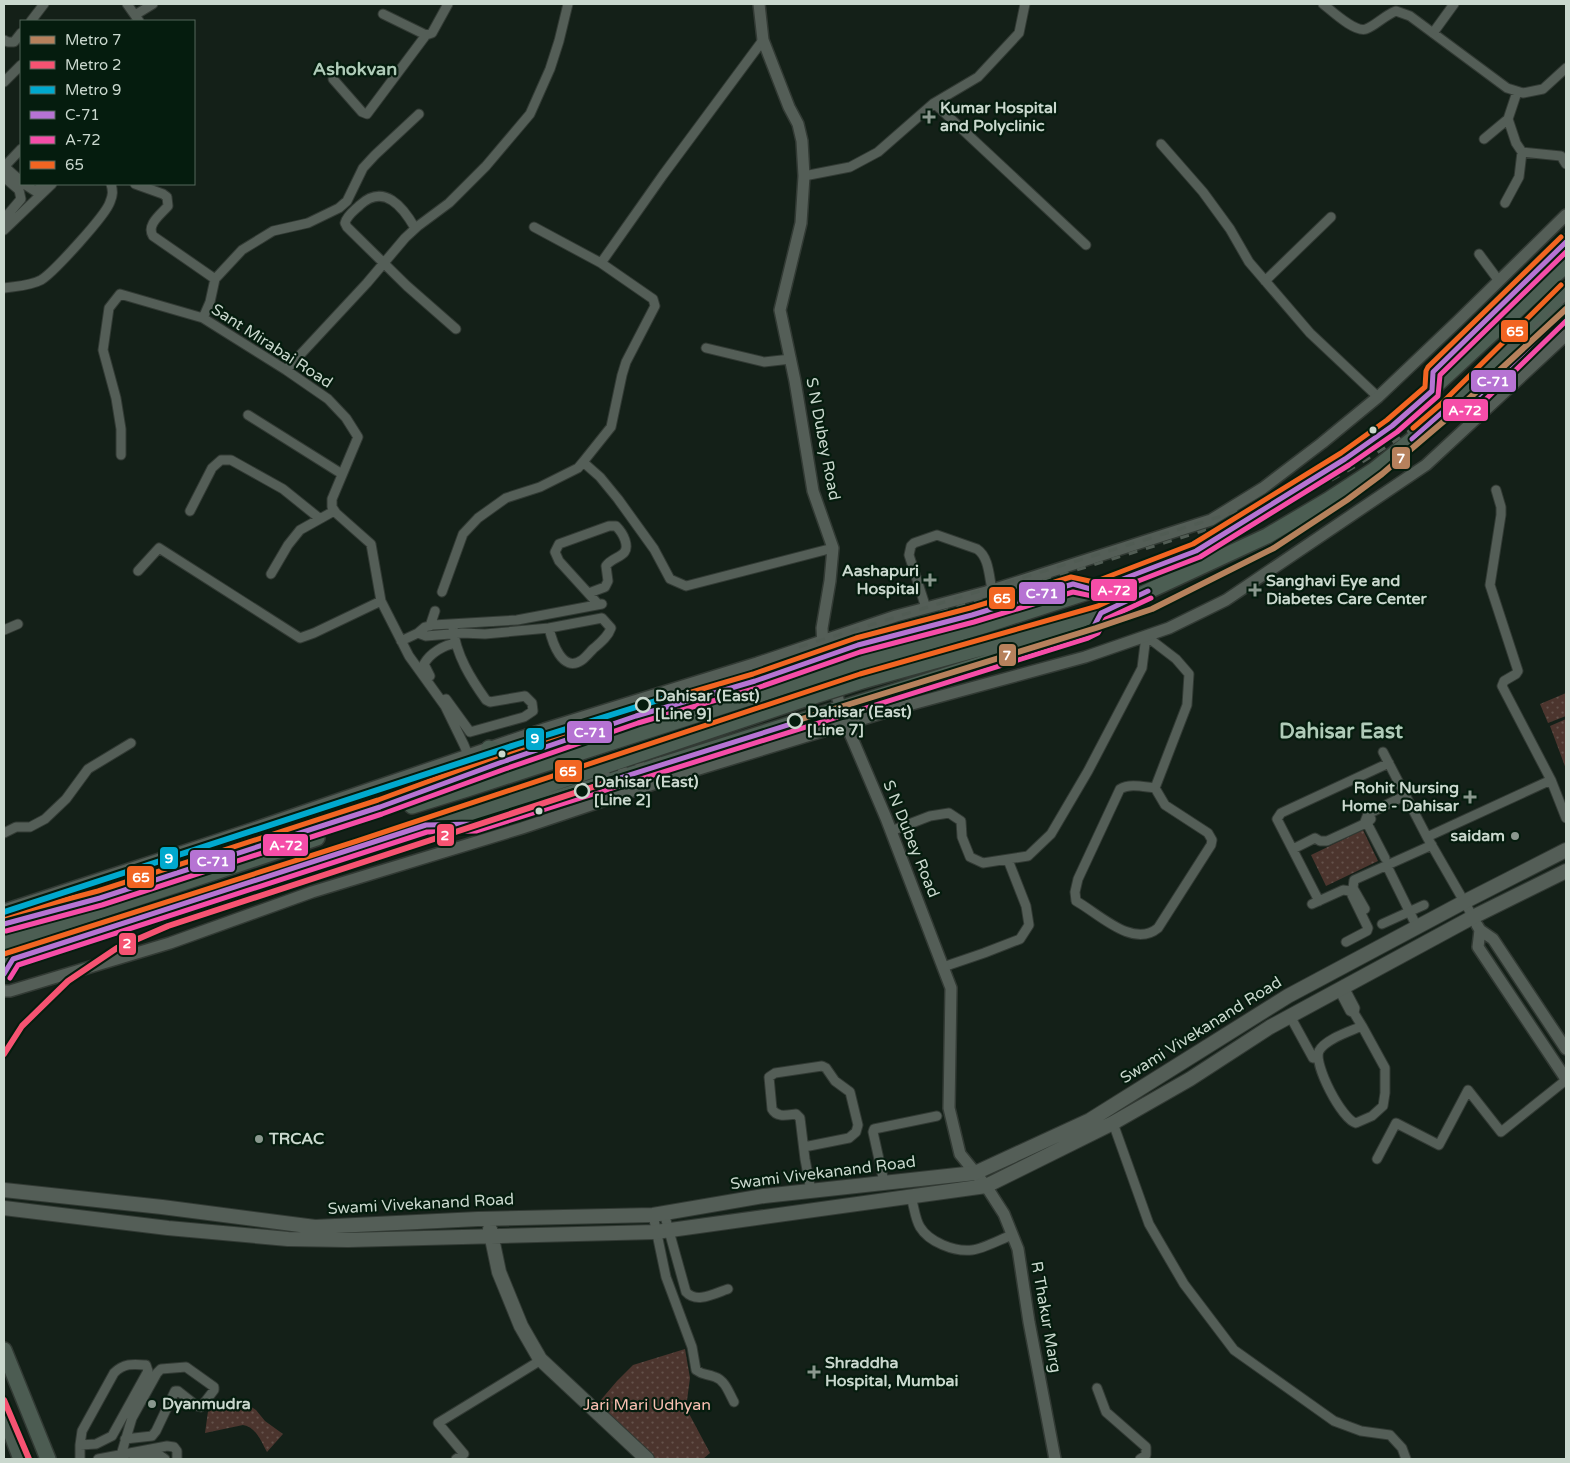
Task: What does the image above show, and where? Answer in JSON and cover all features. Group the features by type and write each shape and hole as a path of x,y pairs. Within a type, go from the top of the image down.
{"highway":[{"path":"4,943 428,800 1094,590 1196,551 1345,459 1392,426 1566,265"},
{"path":"4,974 9,961 814,696 1101,613 1267,536 1374,470 1446,409 1566,290"},
{"path":"4,924 100,898 380,807 512,758 636,716 755,681 858,645 972,615 1073,584 1094,590"},
{"path":"426,825 474,824 621,776 841,709 1093,628 1101,613"},
{"path":"489,748 512,758"},
{"path":"428,800 475,772"}],"main road":[{"path":"1432,391 1433,372 1566,242"},
{"path":"1446,409 1476,397 1566,312"},
{"name":"Swami Vivekanand Road","path":"4,1190 162,1207 315,1227 370,1223 658,1214 793,1193 975,1173 1090,1120 1288,996 1566,850"},
{"name":"Swami Vivekanand Road","path":"4,1208 168,1228 288,1239 348,1240 662,1231 986,1186 1113,1123 1190,1079 1270,1027 1473,917 1566,871"},
{"path":"793,1193 795,1212"},
{"path":"484,1219 494,1283 507,1316 537,1362 636,1459"},
{"path":"4,1350 48,1459"},
{"path":"537,1362 647,1459"},
{"path":"4,1414 21,1459"}],"street":[{"path":"32,20 44,4"},
{"path":"127,4 137,18 154,4"},
{"path":"333,79 362,112 367,114 426,35 432,33 448,4"},
{"path":"286,370 370,279 404,238 449,203 486,166 530,114 550,69 568,4"},
{"name":"S N Dubey Road","path":"759,4 764,40 789,107 798,124 802,141 804,176 801,223 780,310 791,359 814,491 832,548 830,581 822,628 824,656 846,724 891,831 951,988 949,1108 960,1154 986,1186"},
{"path":"804,176 850,167 878,152 934,103 978,77 1020,33 1026,4"},
{"path":"1323,4 1356,29 1365,30 1388,14 1396,11 1410,16 1507,88 1523,94 1543,88 1566,68"},
{"path":"1433,33 1454,4"},
{"path":"383,14 426,35"},
{"path":"4,40 14,42 20,35"},
{"path":"602,263 663,175 764,40"},
{"path":"4,82 20,66"},
{"path":"1484,139 1508,119 1517,92"},
{"path":"934,103 1086,245"},
{"path":"204,315 210,302 215,279 242,250 273,232 308,223 339,208 347,201 362,168 420,114"},
{"path":"1505,203 1519,177 1522,152 1516,143 1508,119"},
{"path":"1162,144 1203,192 1230,228 1249,262 1310,334 1378,396"},
{"path":"20,150 4,166 20,180"},
{"path":"1522,152 1562,156 1566,164"},
{"path":"4,177 18,190 21,199 4,218"},
{"path":"25,185 35,191 44,185"},
{"path":"4,230 51,185"},
{"path":"4,288 33,283 43,279 54,269 88,234 110,204 113,192 111,185"},
{"path":"138,185 167,197 168,206 150,230 153,236 215,279"},
{"path":"415,228 401,208 393,201 380,196 368,198 346,218 345,223 406,286 456,329"},
{"path":"4,910 260,826 605,709 686,685 896,616 992,590 1212,520 1264,488 1378,396 1566,215"},
{"path":"1265,281 1331,217"},
{"path":"442,592 463,534 478,518 506,498 540,487 578,468 611,427 626,362 655,306 653,299 602,263 534,227"},
{"path":"1479,254 1499,281"},
{"name":"Sant Mirabai Road","path":"121,455 122,429 103,350 108,308 120,294 204,315 328,399 346,418 358,437 332,499 334,511"},
{"path":"4,991 10,991 170,943 312,892 512,831 688,772 912,704 1085,657 1169,628 1226,600 1426,465 1566,335"},
{"path":"706,348 764,362 791,359"},
{"path":"248,415 342,474"},
{"path":"190,511 212,468 221,460 231,460 283,488 320,518"},
{"path":"583,462 600,477 618,499 654,549 670,579 686,586 832,548"},
{"path":"1496,490 1501,507 1490,585 1518,671 1504,680 1502,686 1550,780 1566,818"},
{"path":"271,574 288,545 300,530 334,511 371,544 381,601 409,656 445,706 475,772"},
{"path":"589,593 605,587 608,581 606,566 612,559 623,554 626,550 627,546 622,531 616,526 609,526 564,542 556,548 555,556 589,593 597,605 596,619"},
{"path":"926,608 909,550 914,543 937,535 982,552 986,561 992,590"},
{"path":"138,571 159,548 300,638 381,601"},
{"path":"401,641 430,626 502,621 597,605"},
{"path":"430,626 435,611"},
{"path":"418,633 426,636 504,632 549,628 602,618 611,628 610,632 582,660 576,663 568,662 560,656 549,628"},
{"path":"502,621 504,632"},
{"path":"453,623 456,643 468,672 486,700 490,702 525,696 528,697 534,707 531,714 524,717 470,732 460,737"},
{"path":"4,630 18,624"},
{"path":"1146,636 1176,659 1189,674 1187,704 1156,788 1165,805 1208,832 1212,840 1211,845 1158,928 1152,933 1143,935 1120,930 1076,901 1075,892 1078,880 1120,789 1125,786 1156,788"},
{"path":"891,831 930,816 949,813 961,821 962,837 970,857 983,863 1028,856 1051,834 1088,771 1142,668 1146,636"},
{"path":"456,643 443,647 426,659 424,664 470,732"},
{"path":"409,656 426,659"},
{"path":"4,833 16,827 30,827 45,819 66,799 88,769 131,743"},
{"path":"1383,752 1427,837 1480,930 1493,939 1566,1048"},
{"path":"1346,942 1367,931 1368,928 1350,890 1342,890 1315,902 1293,849 1277,819 1281,813 1389,763"},
{"path":"1427,837 1550,780"},
{"path":"1293,849 1315,838 1320,841 1327,841 1364,824 1368,814 1406,795"},
{"path":"1380,808 1378,814 1368,822 1417,927"},
{"path":"1365,909 1353,888 1354,880 1386,862 1432,845"},
{"path":"943,967 1020,939 1029,925 1026,906 1008,860"},
{"path":"1382,924 1424,905"},
{"path":"1377,1159 1396,1124 1439,1145 1468,1090 1502,1132 1566,1080 1478,947 1480,930"},
{"path":"1341,989 1355,1008 1354,1013 1362,1026 1385,1068 1383,1106 1372,1116 1356,1123 1348,1120 1335,1099 1323,1076 1318,1063 1318,1055 1319,1050 1324,1045 1340,1035 1362,1026"},
{"path":"1290,1016 1313,1058"},
{"path":"804,1147 849,1138 856,1132 858,1125 850,1092 822,1066 775,1073 769,1077 774,1113 780,1115 796,1114 801,1121 804,1147 812,1191"},
{"path":"884,1182 873,1132 874,1129 938,1116"},
{"path":"1113,1123 1148,1224 1184,1284 1234,1350 1334,1421 1362,1431 1390,1435 1402,1448 1406,1459"},
{"name":"R Thakur Marg","path":"986,1186 1004,1214 1018,1249 1029,1322 1055,1459"},
{"path":"911,1197 919,1226 926,1234 942,1244 973,1250 1012,1235"},
{"path":"658,1214 662,1231 666,1276 692,1347 696,1370 703,1376 716,1377 724,1383 734,1402"},
{"path":"370,1223 371,1239"},
{"path":"662,1231 689,1296 697,1298 728,1289"},
{"path":"456,1459 464,1454 438,1423 537,1362"},
{"path":"80,1445 96,1444 112,1436 148,1372 146,1365 128,1364 120,1367 114,1373 82,1431 80,1445 80,1459"},
{"path":"120,1455 125,1439 132,1418 161,1369 186,1367 214,1387 214,1390 201,1407 175,1390 156,1432 152,1436 125,1439"},
{"path":"1097,1388 1106,1412 1146,1447 1146,1455 1140,1459"},
{"path":"98,1459 167,1446 174,1447 177,1451 177,1459"},
{"path":"134,1459 162,1456 165,1459"}],"green space":[{"path":"1566,693 1566,716 1548,723 1540,704"},
{"path":"1566,719 1566,769 1550,726"},
{"path":"1363,830 1378,861 1326,886 1311,855"},
{"name":"Jari Mari Udhyan","path":"685,1349 690,1378 686,1408 710,1453 703,1459 650,1459 594,1408 633,1365"},
{"path":"209,1404 247,1404 256,1410 265,1421 283,1434 267,1452 258,1435 248,1426 243,1425 205,1433"}],"railway":[{"path":"799,647 1238,511 1277,497 1313,480 1374,445 1441,399 1533,329 1566,299"},
{"path":"802,655 1272,508 1351,469 1402,436 1451,400"},
{"path":"601,776 795,721"},
{"path":"605,783 797,729"}],"metro line":[{"name":"7","path":"795,721 1152,609 1274,548 1347,500 1382,474 1450,416 1566,309"},
{"name":"9","path":"4,912 518,744 665,698"},
{"name":"2","path":"4,1054 22,1026 68,981 117,948 168,926 605,783"},
{"name":"2","path":"4,1400 29,1459"}],"transit line":[{"name":"65","path":"4,916 98,891 378,800 500,755 634,709 753,674 856,638 970,608 1071,577 1094,582 1193,544 1341,453 1387,420 1425,387 1428,367 1561,237"},
{"name":"C-71","path":"4,924 100,898 380,807 502,762 636,716 755,681 858,645 972,615 1073,584 1094,590 1196,551 1345,459 1392,426 1432,391 1433,372 1566,242"},
{"name":"A-72","path":"6,931 102,905 382,814 638,723 757,688 860,652 974,622 1073,592 1097,597 1200,557 1349,465 1397,432 1438,396 1440,375 1566,252"},
{"name":"65","path":"1413,428 1441,404 1561,285"},
{"name":"C-71","path":"1412,439 1446,409 1477,397 1566,311"},
{"name":"A-72","path":"1417,445 1450,416 1482,403 1566,321"},
{"name":"65","path":"4,954 357,841 860,674 1098,606 1133,590"},
{"name":"C-71","path":"4,974 13,959 426,825 474,824 1086,631 1093,628 1101,613 1148,591"},
{"name":"A-72","path":"10,978 18,965 427,832 476,831 1088,638 1098,633 1106,619 1151,598"}],"place":[{"name":"Kumar Hospital and Polyclinic","path":"929,117"},
{"name":"Aashapuri Hospital","path":"930,580"},
{"name":"Sanghavi Eye and Diabetes Care Center","path":"1255,590"},
{"name":"Dahisar (East) [Line 9]","path":"643,705"},
{"name":"Dahisar (East) [Line 7]","path":"795,721"},
{"name":"Dahisar (East) [Line 2]","path":"582,791"},
{"name":"Rohit Nursing Home - Dahisar","path":"1470,797"},
{"name":"saidam","path":"1515,836"},
{"name":"TRCAC","path":"259,1139"},
{"name":"Shraddha Hospital, Mumbai","path":"814,1372"},
{"name":"Dyanmudra","path":"152,1404"}],"district":[{"name":"Ashokvan","path":"355,69"},
{"name":"Dahisar East","path":"1341,731"}]}
